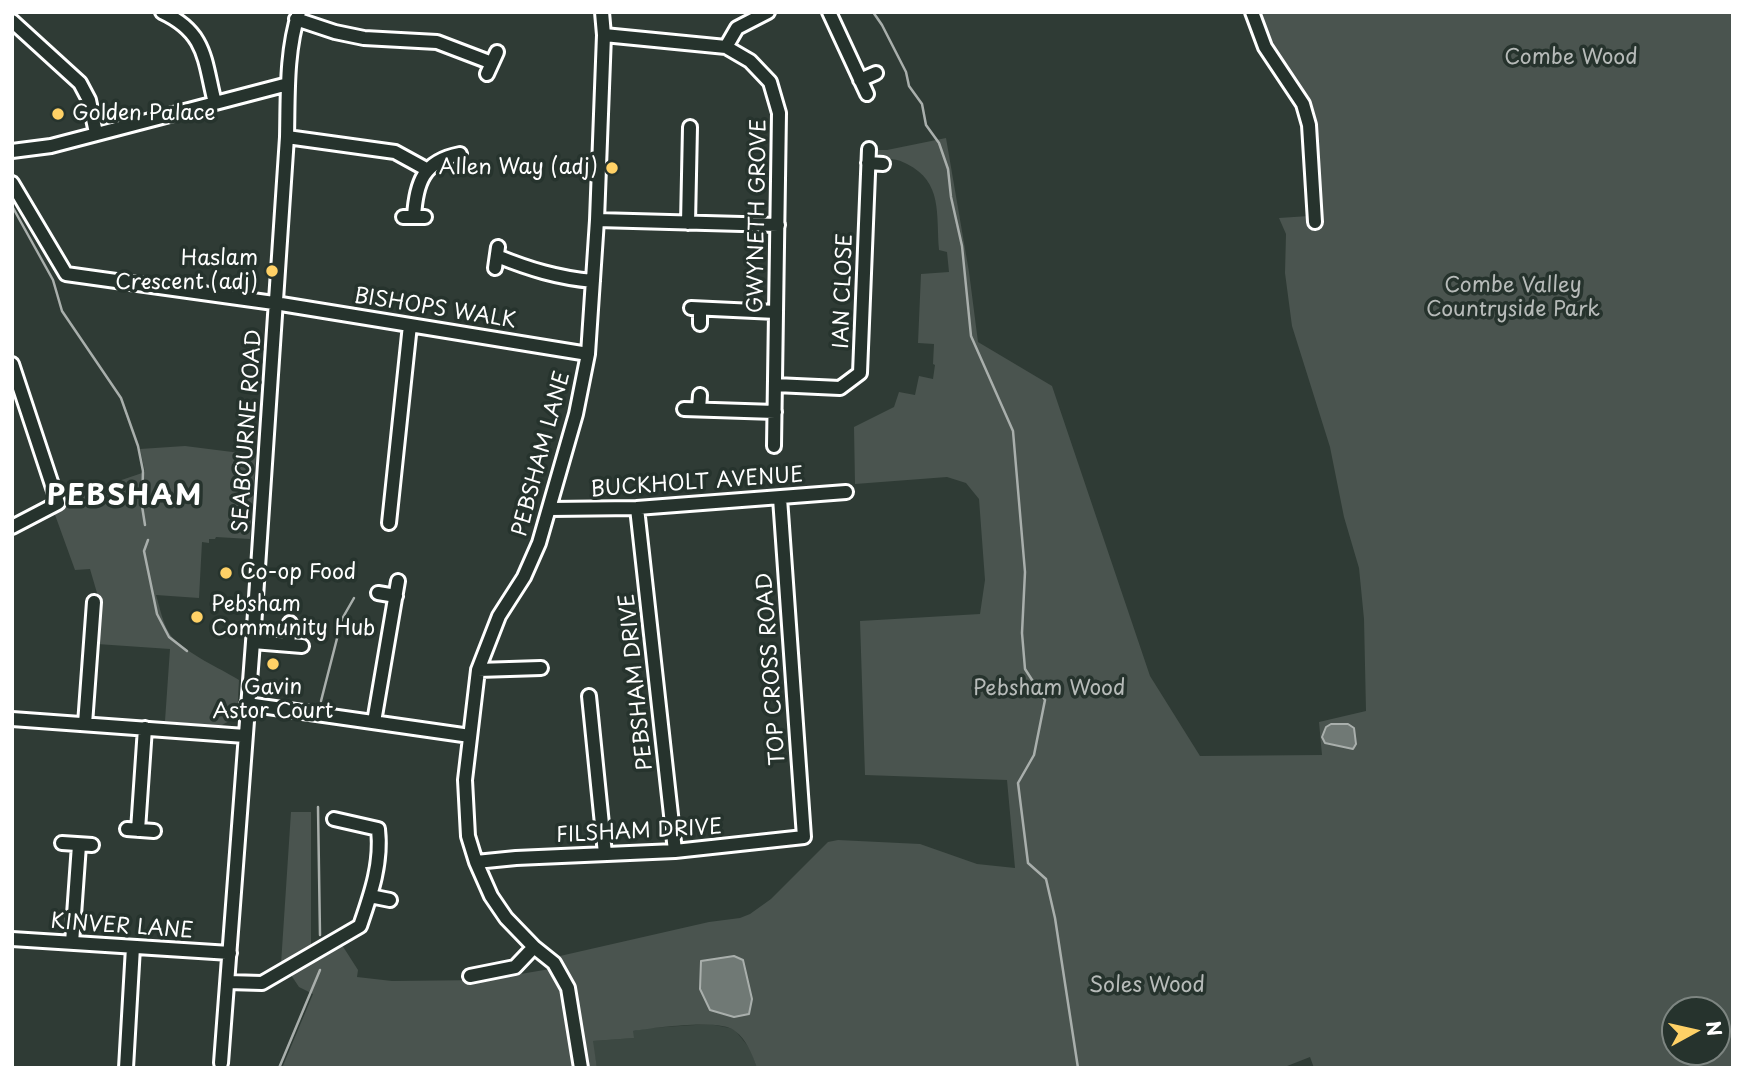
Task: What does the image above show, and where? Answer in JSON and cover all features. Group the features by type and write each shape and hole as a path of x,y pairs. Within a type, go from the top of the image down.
{"street":[{"path":"162,12 188,28 198,39 215,103"},
{"name":"PEBSHAM LANE","path":"581,1068 564,978 554,964 506,918 491,896 468,836 465,799 478,670 499,616 524,576 539,543 576,414 588,354 597,220 604,35 602,12"},
{"path":"726,47 737,28 768,12"},
{"path":"829,12 867,94"},
{"path":"1252,12 1265,47 1303,104 1309,125 1315,222"},
{"path":"298,16 335,32 363,37 437,42 492,63"},
{"name":"SEABOURNE ROAD","path":"221,1063 253,642 287,137 288,85 298,16"},
{"path":"16,20 80,83 89,100 96,133"},
{"name":"GWYNETH GROVE","path":"604,35 726,47 750,61 770,82 779,113 774,446"},
{"path":"860,79 876,73"},
{"path":"12,151 51,146 288,85"},
{"path":"688,223 693,135"},
{"path":"287,137 396,152 426,169"},
{"path":"414,217 415,193 426,169 456,155 446,142"},
{"name":"IAN CLOSE","path":"775,385 840,388 860,373 869,149"},
{"path":"868,163 883,164"},
{"name":"BISHOPS WALK","path":"12,183 66,274 276,303 588,354"},
{"path":"597,220 778,225"},
{"path":"497,257 562,279 593,281"},
{"path":"700,324 696,309 776,312"},
{"path":"394,518 410,325"},
{"path":"12,364 58,503 12,527"},
{"path":"699,395 699,409"},
{"path":"684,409 775,412"},
{"name":"BUCKHOLT AVENUE","path":"550,509 637,508 846,492"},
{"name":"TOP CROSS ROAD","path":"780,498 803,837"},
{"name":"PEBSHAM DRIVE","path":"637,508 676,851"},
{"path":"374,722 398,581"},
{"path":"378,593 396,596"},
{"path":"85,724 89,611"},
{"path":"288,645 290,623"},
{"path":"253,642 302,646"},
{"path":"478,670 541,668"},
{"path":"589,696 605,854"},
{"path":"247,704 470,736"},
{"path":"12,719 245,736"},
{"path":"145,729 132,830 154,831"},
{"path":"228,982 262,983 360,926 381,850 378,829 334,819"},
{"name":"FILSHAM DRIVE","path":"476,862 676,851 803,837"},
{"path":"62,844 92,845"},
{"path":"72,943 79,845"},
{"path":"370,896 390,900"},
{"name":"KINVER LANE","path":"12,939 230,953"},
{"path":"126,1068 133,947"},
{"path":"470,976 482,968 515,967 534,947"}],"shaded area":[{"path":"1331,724 1348,724 1354,728 1356,744 1353,749 1325,743 1322,737 1326,727"},
{"path":"734,956 743,960 752,999 749,1014 734,1017 710,1010 700,989 701,961"},
{"path":"710,1024 734,1029 751,1050 757,1068 597,1068 592,1041 633,1038 633,1031 650,1028"}],"green space":[{"name":"Combe Valley Countryside Park","path":"1244,12 1733,12 1733,1068 1314,1068 1310,1057 1282,1068 757,1068 746,1043 735,1031 727,1027 702,1024 633,1031 634,1038 593,1041 597,1068 282,1068 313,994 299,987 291,975 342,945 358,970 357,977 392,981 485,980 550,969 560,956 750,914 771,899 828,842 838,840 920,844 977,864 1015,868 1007,780 865,775 860,621 980,614 985,580 979,499 966,483 947,477 855,484 854,427 894,407 899,392 915,395 919,376 933,379 934,344 918,343 921,274 949,272 947,252 939,250 935,200 927,180 907,164 883,157 872,150 887,150 946,138 978,342 1052,386 1150,676 1200,756 1322,755 1319,722 1366,711 1364,619 1359,568 1344,517 1330,447 1292,326 1285,273 1286,234 1279,218 1309,216 1299,110 1257,49"},
{"path":"185,446 256,455 250,539 216,537 209,539 209,543 202,542 199,598 156,595 164,622 172,637 195,655 239,680 237,717 220,726 165,721 170,649 97,644 97,593 90,569 75,570 54,512 67,504 66,499 145,472 140,449"},
{"path":"291,812 311,812 311,945 281,964"}],"waterway":[{"path":"873,12 906,72 909,86 922,104 926,125 939,143 948,169 962,246 971,336 1013,431 1025,572 1022,633 1025,669 1045,700 1034,755 1018,783 1028,863 1046,879 1055,918 1078,1068"},
{"path":"12,206 53,280 62,311 121,398 138,446 143,471 142,506 145,525"},
{"path":"148,540 144,551 157,614 169,637 187,651"},
{"path":"321,701 342,619 354,598"},
{"path":"318,807 320,935"},
{"path":"279,1068 320,970"}],"place":[{"name":"Golden Palace","path":"58,114"},
{"name":"Allen Way (adj)","path":"612,168"},
{"name":"Haslam Crescent (adj)","path":"272,271"},
{"name":"Co-op Food","path":"226,573"},
{"name":"Pebsham Community Hub","path":"197,617"},
{"name":"Gavin Astor Court","path":"273,664"}],"district":[{"name":"PEBSHAM","path":"125,497"}],"park label":[{"name":"Combe Wood","path":"1571,58"},
{"name":"Pebsham Wood","path":"1049,689"},
{"name":"Soles Wood","path":"1147,986"}]}
